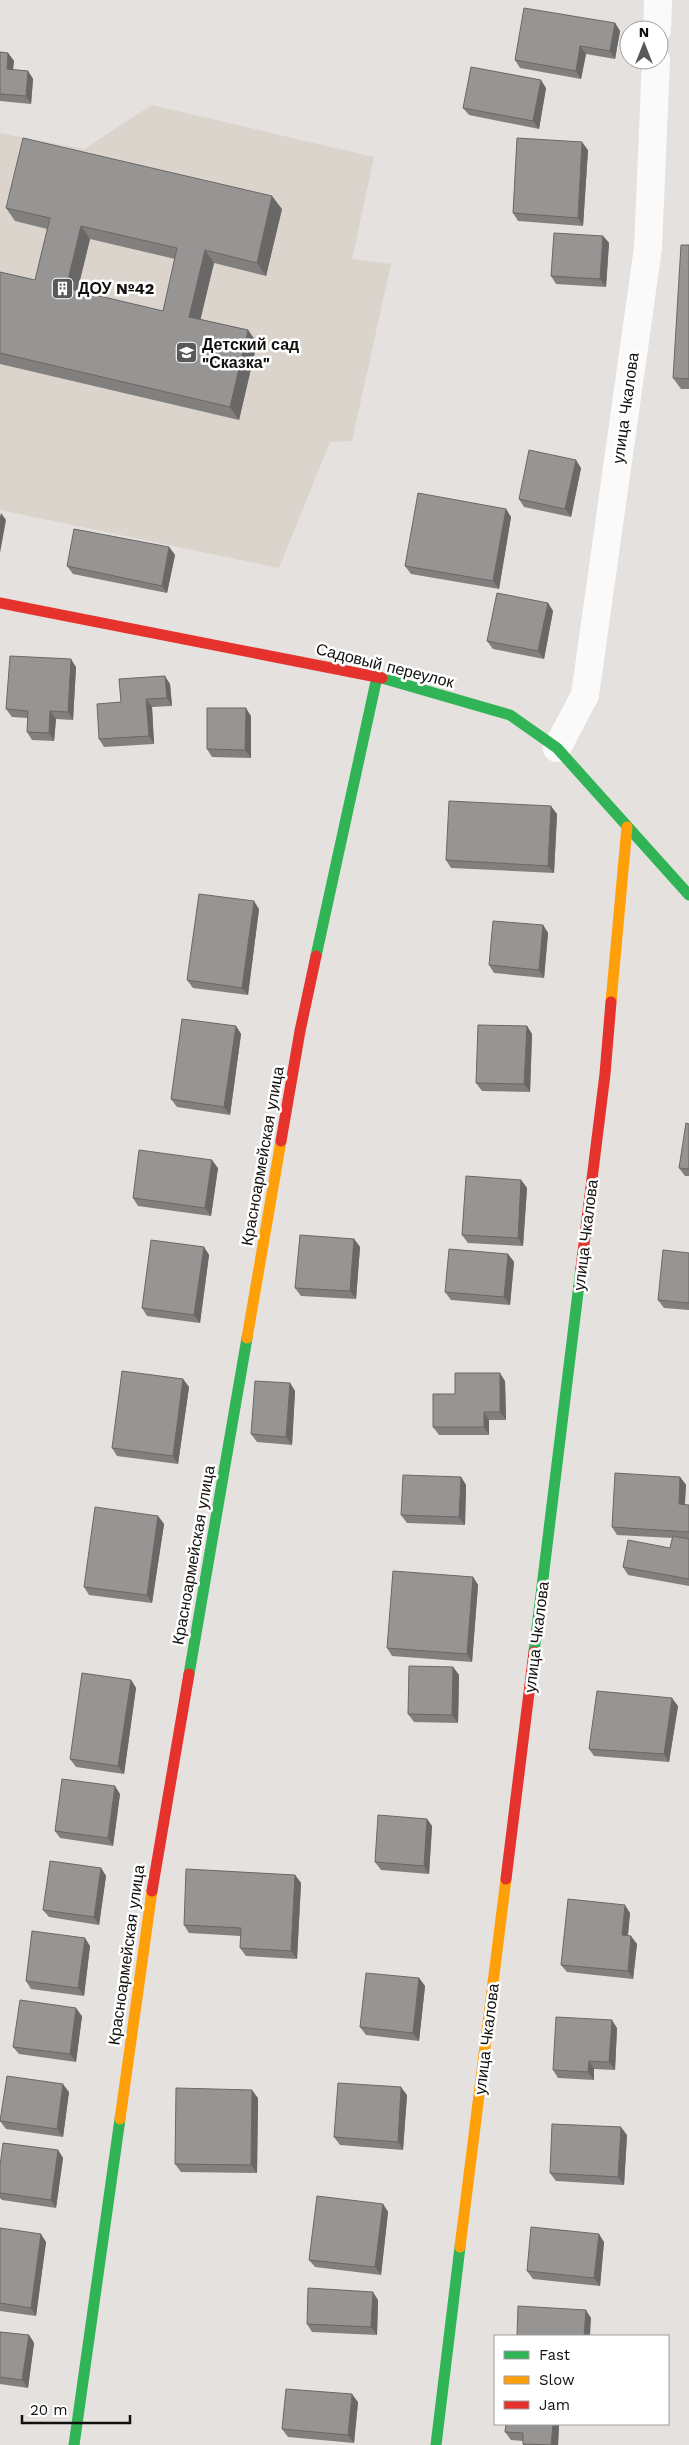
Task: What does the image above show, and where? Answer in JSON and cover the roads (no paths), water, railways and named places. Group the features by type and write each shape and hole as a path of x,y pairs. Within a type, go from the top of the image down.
{"street":[{"path":"657,20 658,0"},
{"name":"улица Чкалова","path":"557,748 585,695 648,248 656,70"},
{"name":"Садовый переулок","path":"0,603 377,677 510,715 557,748 689,895"},
{"name":"Красноармейская улица","path":"74,2445 157,1857 300,1031 377,677"},
{"name":"улица Чкалова","path":"436,2445 604,1084 627,827"}],"place":[{"name":"ДОУ №42","path":"62,288"},
{"name":"Детский сад \"Сказка\"","path":"186,353"}]}
